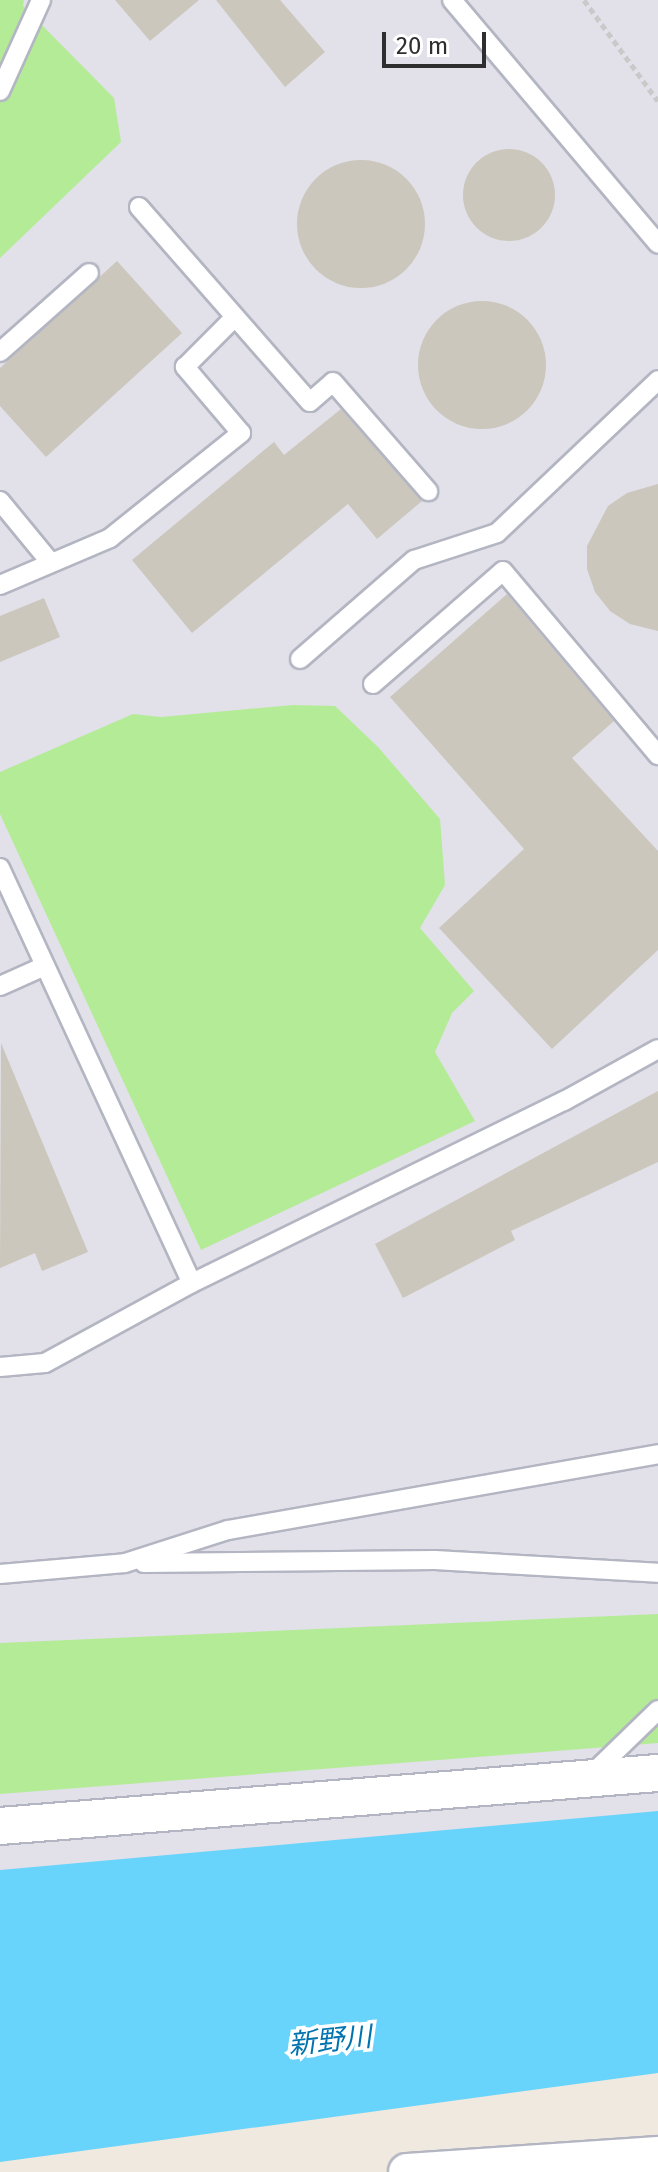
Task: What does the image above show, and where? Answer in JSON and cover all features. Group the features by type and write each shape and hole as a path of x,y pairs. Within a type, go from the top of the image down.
{"street":[{"path":"0,1826 658,1773"},
{"path":"407,2172 658,2155"}],"lane":[{"path":"0,91 41,0"},
{"path":"452,0 658,244"},
{"path":"139,207 310,402 333,382 428,491"},
{"path":"0,352 89,273"},
{"path":"0,585 110,538 241,433 185,367 234,318"},
{"path":"300,659 414,560 497,533 658,380"},
{"path":"0,501 51,563"},
{"path":"373,684 503,571 658,755"},
{"path":"0,868 192,1283"},
{"path":"0,986 45,966"},
{"path":"0,1367 45,1363 192,1283 564,1101 658,1049"},
{"path":"125,1563 228,1530 658,1454"},
{"path":"0,1574 125,1563 435,1560 658,1573"},
{"path":"587,1779 658,1710"}],"path":[{"path":"584,0 658,101"}],"shaded area":[{"path":"0,0 658,0 658,1870 0,1870"}],"green space":[{"path":"0,0 24,0 23,6 114,98 121,142 0,258"},
{"path":"293,705 335,706 378,747 440,819 445,885 420,928 474,991 452,1013 435,1052 475,1121 201,1250 0,814 0,772 133,714 161,717"},
{"path":"658,1614 658,1743 0,1794 0,1643"}],"water":[{"name":"新野川","path":"658,1811 658,2073 0,2162 0,1870"}],"building":[{"path":"115,0 199,0 150,41"},
{"path":"216,0 280,0 325,52 285,87"},
{"path":"509,149 535,157 547,169 555,195 547,221 535,233 509,241 483,233 471,221 463,195 471,169 483,157"},
{"path":"361,160 385,165 406,179 420,200 425,224 420,248 406,269 385,283 361,288 337,283 316,269 302,248 297,224 302,200 316,179 337,165"},
{"path":"117,261 182,333 46,457 0,406 0,368"},
{"path":"482,301 506,306 527,320 541,341 546,365 541,389 527,410 506,424 482,429 458,424 437,410 423,389 418,365 423,341 437,320 458,306"},
{"path":"341,409 422,501 377,539 348,504 192,633 132,560 274,442 284,455"},
{"path":"658,484 658,631 630,624 610,611 595,592 587,569 587,546 608,506 627,493"},
{"path":"507,594 614,721 572,758 658,851 658,950 552,1049 439,928 524,849 390,697"},
{"path":"44,598 60,637 0,662 0,616"},
{"path":"1,1043 88,1252 42,1271 35,1253 0,1268"},
{"path":"658,1091 658,1162 511,1231 515,1240 403,1298 375,1244"}]}
